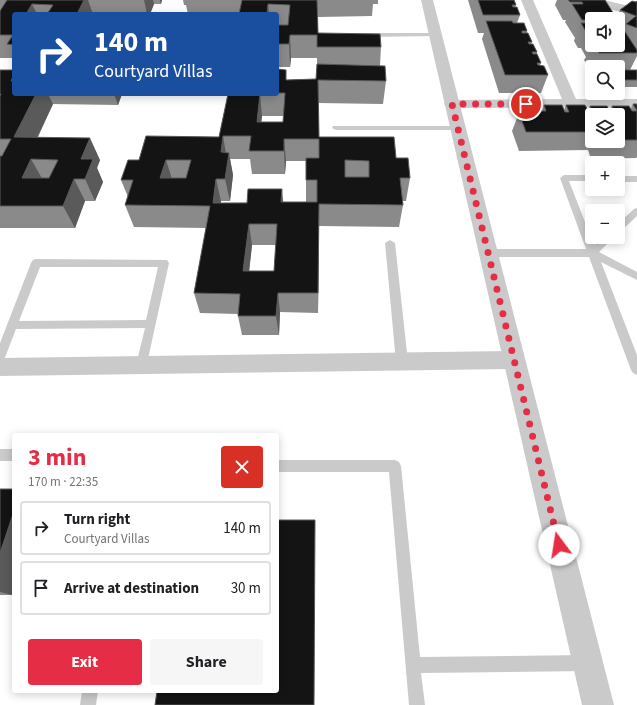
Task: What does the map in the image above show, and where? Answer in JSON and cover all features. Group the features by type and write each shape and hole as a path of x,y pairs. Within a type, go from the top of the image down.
{"street":[{"path":"427,0 513,360 598,705"},
{"path":"527,0 571,104"},
{"path":"590,0 637,12"},
{"path":"452,104 637,103"},
{"path":"0,367 513,360"}],"lane":[{"path":"359,35 435,35"},
{"path":"336,128 457,128"},
{"path":"585,178 564,178 637,370"},
{"path":"625,179 637,179"},
{"path":"625,222 637,211"},
{"path":"390,242 402,362"},
{"path":"592,253 602,244"},
{"path":"488,253 592,253 637,276"},
{"path":"0,357 36,263 164,263 142,366"},
{"path":"12,324 150,324"},
{"path":"0,455 12,455"},
{"path":"279,466 395,466 417,705"},
{"path":"413,665 588,663"},
{"path":"88,705 90,693"}],"building":[{"path":"7,0 84,0 78,12 48,12 53,5 32,4 27,12 12,12 12,35 0,35 0,11"},
{"path":"242,0 317,0 318,33 380,34 381,47 317,47 317,35 290,35 289,44 279,44 279,25 288,25 290,5 268,4 267,12 239,12"},
{"path":"478,0 514,0 516,5 512,5 513,7 517,7 520,15 483,15"},
{"path":"568,0 605,0 613,12 585,12 585,20 582,20 572,4 583,4 582,2 570,2"},
{"path":"632,1 637,1 637,28 626,24 636,16 620,10"},
{"path":"486,21 512,21 513,23 524,23 527,31 522,31 522,33 528,33 532,42 528,42 529,44 533,44 537,52 532,52 533,54 537,54 541,63 537,63 538,65 544,66 548,75 505,75"},
{"path":"581,23 585,23 585,30"},
{"path":"625,32 637,50 637,53 599,53 625,52"},
{"path":"12,36 12,45 7,44"},
{"path":"317,64 385,66 386,81 318,80 319,137 394,137 396,158 408,158 410,178 400,178 403,205 319,204 318,293 278,293 276,316 238,316 240,294 194,293 210,206 125,205 133,180 121,180 128,160 139,160 146,136 219,137 228,96 260,96 257,122 283,122 285,93 279,93 279,69 286,70 286,80 316,79","holes":["223,136 251,136 249,151 284,151 284,139 319,139 319,158 306,158 306,180 317,180 317,202 281,202 282,189 248,189 247,203 213,203 216,179 225,179 229,153 221,152","166,160 191,160 186,178 160,178","345,160 369,161 369,177 345,177","249,224 277,224 274,271 243,271"]},
{"path":"0,70 12,70 12,96 35,96 14,137 90,138 81,159 93,159 85,179 74,179 63,206 0,206 0,156 2,156 11,139 0,139","holes":["31,159 58,160 49,178 22,178"]},
{"path":"625,70 637,70 637,80 625,80"},
{"path":"633,104 637,104 637,111"},
{"path":"522,105 539,105 541,111 546,111 544,105 562,105 565,112 569,112 566,105 585,105 587,108 585,108 585,132 526,132 519,113 525,113"},
{"path":"590,106 607,106 608,108 591,108"},
{"path":"612,106 629,106 632,111 637,111 637,140 625,140 625,108 613,108"},
{"path":"0,489 12,489 12,517 0,553"},
{"path":"279,520 315,520 314,705 155,705 157,693 279,693"}],"route":[{"path":"526,104 452,104 559,545"}]}
